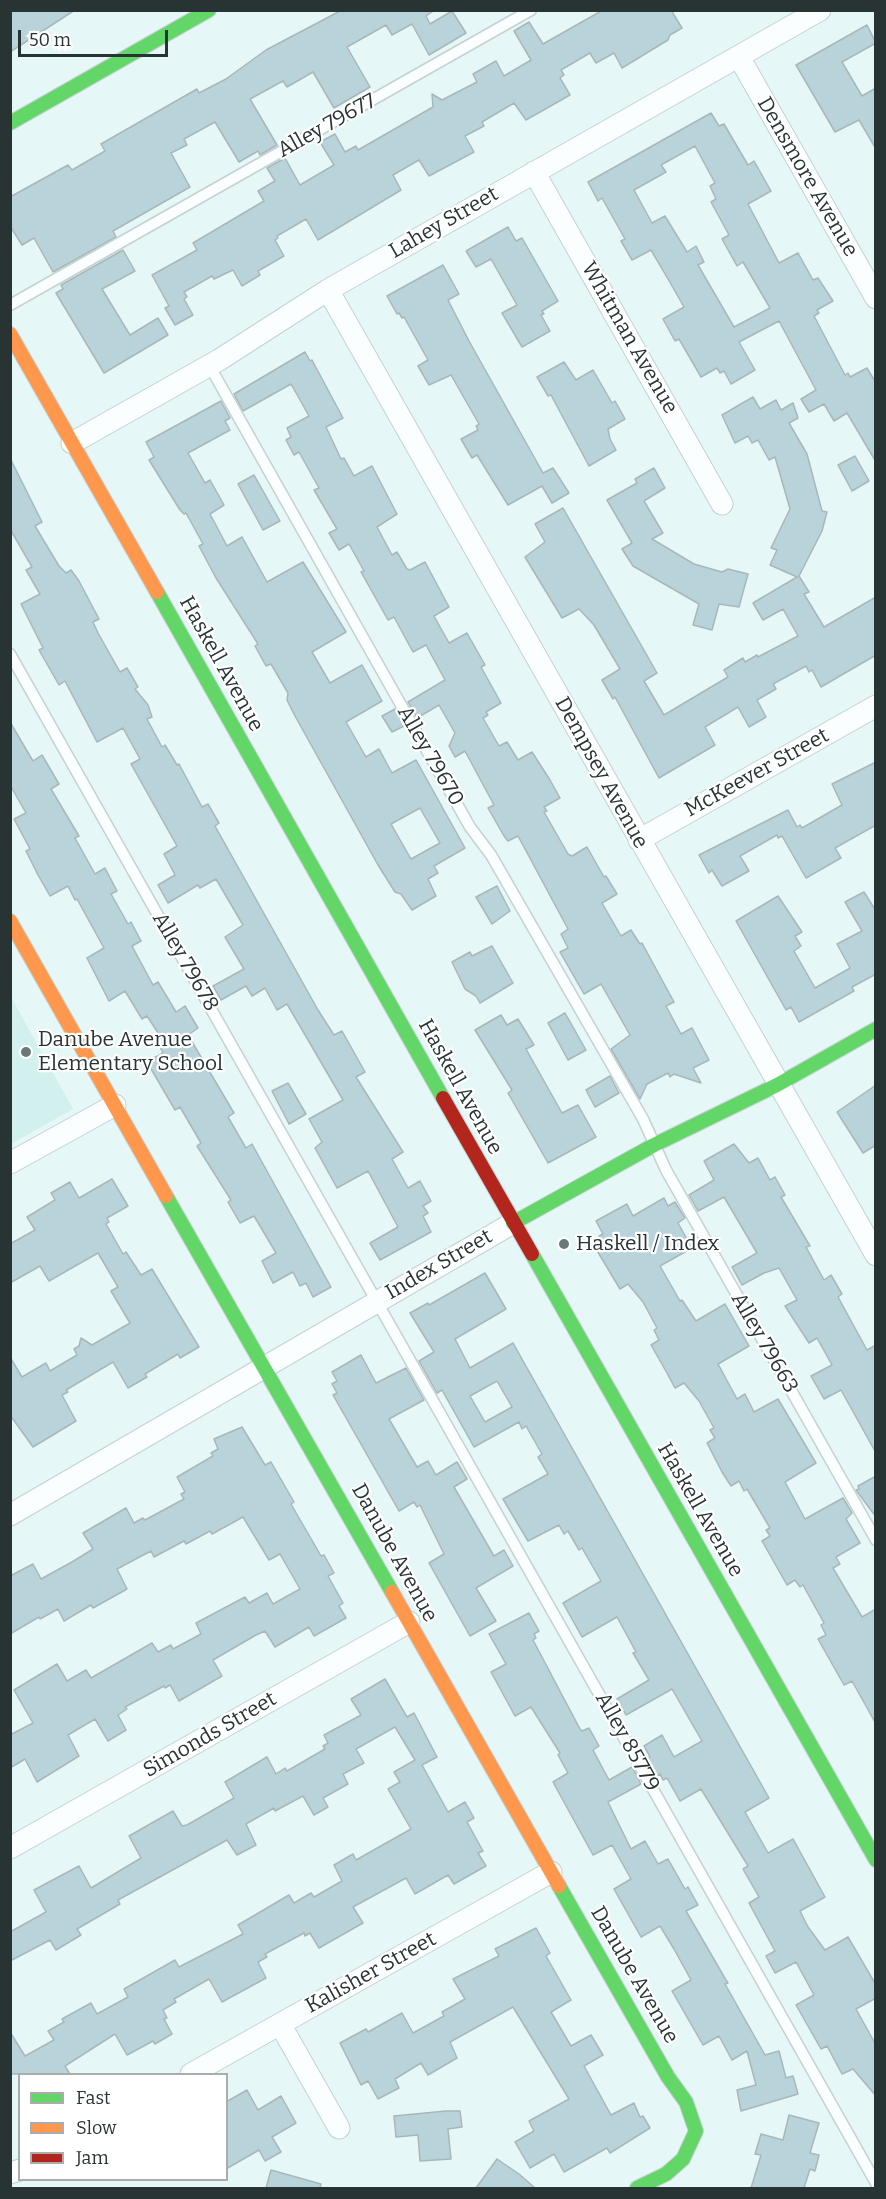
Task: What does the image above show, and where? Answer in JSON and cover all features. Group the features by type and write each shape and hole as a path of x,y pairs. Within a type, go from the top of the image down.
{"main road":[{"path":"10,123 209,10"},
{"name":"Haskell Avenue","path":"10,334 876,1860"},
{"name":"Danube Avenue","path":"10,921 266,1367 408,1622 693,2117 696,2131 683,2159 666,2174 637,2188"},
{"name":"Index Street","path":"513,1223 654,1144 777,1085 876,1029"}],"street":[{"name":"Lahey Street","path":"72,443 208,365 328,290 820,10"},
{"name":"Densmore Avenue","path":"739,57 876,298"},
{"name":"Whitman Avenue","path":"534,172 722,504"},
{"name":"Dempsey Avenue","path":"328,290 777,1085 876,1255"},
{"name":"McKeever Street","path":"639,840 876,706"},
{"path":"10,1163 115,1106"},
{"name":"Index Street","path":"10,1515 513,1223"},
{"name":"Simonds Street","path":"10,1848 408,1622"},
{"name":"Kalisher Street","path":"193,2073 551,1872"},
{"path":"280,2024 339,2128"}],"lane":[{"name":"Alley 79677","path":"10,305 531,10"},
{"name":"Alley 79670","path":"208,365 470,827 491,855 643,1119 654,1144"},
{"name":"Alley 79678","path":"10,654 378,1301"},
{"name":"Alley 79663","path":"654,1144 666,1170 876,1540"},
{"name":"Alley 85779","path":"378,1301 876,2183"}],"shaded area":[{"name":"Danube Avenue Elementary School","path":"10,995 73,1109 11,1144 10,1144"}],"building":[{"path":"10,10 75,10 10,52"},
{"path":"342,10 435,10 426,16 430,24 452,11 466,33 429,55 412,24 392,35 386,25 347,47 370,87 334,108 313,72 287,87 283,81 250,99 277,145 260,155 258,151 239,162 215,122 184,139 187,145 171,153 190,187 113,231 116,237 53,272 34,238 22,245 10,226 10,197 68,165 72,170 105,151 101,144 197,89 199,93 226,79 266,50"},
{"path":"603,10 671,10 682,28 670,35 668,40 622,68 614,53 596,63 590,53 561,70 564,75 560,78 570,95 526,120 514,103 482,122 484,126 465,136 474,152 429,176 419,160 393,175 401,190 318,240 306,219 277,236 275,240 284,256 258,271 260,275 242,286 233,270 214,279 212,276 184,292 187,297 184,299 193,315 175,325 165,308 169,306 152,275 197,250 193,243 264,201 258,191 275,181 267,168 285,158 300,185 334,165 320,142 335,134 345,152 356,146 358,150 433,107 432,94 442,100 477,82 473,74 496,61 504,76 531,60 514,31 529,22 543,44"},
{"path":"867,25 876,43 842,62 862,96 876,88 876,149 859,120 835,132 796,65"},
{"path":"711,113 719,126 724,124 748,165 754,161 771,191 748,204 779,263 798,253 813,280 818,278 833,301 817,310 819,313 814,316 845,375 848,373 850,377 867,368 876,383 876,462 847,413 834,421 824,404 809,412 801,399 816,390 779,321 739,342 755,370 731,384 724,371 720,373 717,368 701,377 679,339 675,341 663,319 684,307 668,279 651,250 632,260 621,241 625,239 602,198 598,201 588,182","holes":["695,146 715,183 710,186 716,199 711,202 729,235 722,239 737,266 743,262 770,308 734,327 698,265 704,262 696,246 687,252 665,216 652,223 634,190 666,172 661,165"]},
{"path":"508,227 516,241 522,238 558,301 542,311 544,314 541,315 550,331 522,347 502,313 517,305 491,259 476,267 466,251"},
{"path":"123,250 135,271 102,289 130,335 158,318 168,335 104,373 56,293 63,289 61,285"},
{"path":"443,265 459,294 448,300 469,341 543,473 553,468 569,493 552,503 542,486 508,505 477,455 472,458 461,439 478,430 476,426 479,424 451,375 429,385 418,366 428,360 404,317 397,314 387,296"},
{"path":"305,352 310,361 312,360 343,418 326,427 341,459 344,458 354,476 372,466 397,514 377,527 392,555 397,552 407,569 410,570 425,562 449,607 434,616 449,643 467,633 485,665 481,667 501,703 486,712 488,715 483,718 499,746 507,742 518,760 532,752 550,780 560,798 544,807 547,811 544,812 568,854 572,856 587,847 604,877 606,876 617,894 602,903 621,936 631,930 640,944 642,943 674,1002 666,1006 681,1034 692,1028 709,1060 693,1068 701,1083 674,1074 670,1077 668,1073 647,1084 640,1099 611,1049 630,1035 601,984 584,994 560,952 568,948 561,934 568,929 518,836 508,841 504,836 488,808 494,805 465,751 455,757 449,746 455,733 439,705 417,718 408,702 445,680 426,645 413,652 394,617 388,620 361,572 364,571 349,544 339,550 329,533 337,529 314,490 319,488 299,452 294,455 286,440 291,437 287,428 309,416 291,384 243,411 234,394"},
{"path":"564,362 576,380 593,370 612,403 615,401 625,419 608,429 616,450 589,466 551,395 548,396 537,377"},
{"path":"753,397 760,409 776,400 781,410 793,403 798,418 789,423 807,454 822,511 827,512 822,531 799,576 809,592 804,594 824,627 876,597 876,655 821,687 812,670 809,672 806,666 773,684 776,689 757,700 766,717 749,727 738,707 705,727 715,745 659,778 615,697 613,699 602,680 620,669 594,625 579,609 562,618 525,557 545,542 535,524 563,508 657,673 644,681 664,715 728,677 724,670 743,658 745,662 757,655 758,657 798,636 783,609 763,620 753,603 797,577 770,565 777,550 771,548 790,509 775,457 769,460 758,440 752,443 748,436 735,443 722,415"},
{"path":"221,401 230,418 225,421 230,430 188,453 205,483 210,480 224,505 210,514 227,546 242,537 267,582 303,562 346,632 312,652 330,683 362,665 382,701 346,722 366,757 379,749 392,773 416,760 465,848 434,866 438,873 428,879 436,896 412,910 401,894 395,892 295,716 287,700 288,693 271,664 266,666 255,646 258,644 216,578 199,546 203,544 186,513 180,510 149,460 154,457 146,442","holes":["420,808 440,843 411,859 391,824"]},
{"path":"855,456 869,481 852,491 838,465"},
{"path":"10,458 42,522 35,526 59,566 66,573 71,570 79,581 99,619 93,622 98,633 120,672 127,668 138,687 135,689 148,705 152,717 147,719 162,747 165,745 177,765 179,764 202,807 208,804 219,823 215,826 318,1010 334,1035 342,1031 365,1072 356,1077 403,1152 392,1159 408,1188 420,1181 431,1201 423,1206 428,1213 423,1216 431,1232 380,1260 370,1243 398,1227 368,1171 337,1188 315,1148 322,1142 309,1119 343,1100 287,1004 277,1010 265,988 252,996 246,986 221,1000 213,986 244,969 225,937 243,925 216,879 200,888 198,885 168,903 158,885 175,875 164,854 177,846 131,764 140,759 123,728 97,742 65,681 59,685 39,650 43,648 21,604 40,594 26,570 32,567 10,529"},
{"path":"654,468 665,488 644,501 663,533 652,539 694,564 722,572 728,569 748,574 739,607 719,604 712,630 693,625 699,604 633,566 622,549 632,543 607,500 637,483 635,479"},
{"path":"254,475 280,521 263,530 238,484"},
{"path":"395,709 404,726 392,732 382,716"},
{"path":"10,722 33,761 42,755 59,784 51,789 79,836 75,838 95,874 105,868 117,891 111,894 128,924 131,922 141,941 132,946 153,985 158,982 176,1012 185,1006 198,1028 188,1035 234,1113 228,1117 246,1148 252,1144 331,1287 313,1297 306,1283 300,1286 293,1272 273,1283 262,1261 276,1253 254,1216 240,1223 228,1202 231,1200 197,1146 201,1143 180,1107 175,1110 147,1062 163,1053 159,1045 164,1042 147,1016 142,1019 125,991 109,1001 87,958 104,948 77,899 75,900 68,886 50,896 38,875 26,851 30,849 14,819 26,813 10,785"},
{"path":"876,762 876,825 835,848 841,858 806,878 782,836 778,838 777,835 740,856 749,871 722,886 712,870 709,873 699,855 788,810 797,827 800,825 802,828 842,805 832,784"},
{"path":"497,886 510,911 492,924 476,897"},
{"path":"864,892 876,911 876,974 852,987 854,991 799,1022 791,1007 786,1010 736,921 778,896 802,932 795,936 801,946 794,951 815,988 850,968 837,944 862,931 845,902"},
{"path":"492,946 513,983 480,1003 476,996 465,989 452,962 470,952 472,956"},
{"path":"565,1013 586,1050 568,1060 548,1023"},
{"path":"501,1015 507,1025 518,1019 534,1045 526,1049 562,1113 578,1105 596,1137 548,1163 508,1093 512,1090 475,1030"},
{"path":"610,1076 619,1093 595,1107 586,1090"},
{"path":"288,1083 306,1114 289,1124 272,1091"},
{"path":"876,1085 876,1145 863,1153 837,1112"},
{"path":"734,1144 749,1163 758,1158 770,1180 775,1177 785,1195 781,1197 810,1246 806,1247 824,1280 831,1275 842,1294 838,1297 867,1350 876,1345 876,1453 841,1390 824,1399 811,1376 832,1365 817,1338 809,1343 785,1306 797,1300 779,1268 742,1285 732,1267 757,1253 724,1197 698,1211 689,1195 714,1180 704,1161"},
{"path":"112,1179 128,1206 107,1218 109,1222 106,1224 123,1254 126,1252 141,1275 152,1269 199,1347 180,1358 178,1354 145,1374 147,1377 128,1388 113,1362 66,1390 68,1392 62,1395 76,1421 33,1447 10,1415 10,1357 22,1377 46,1363 50,1371 77,1355 74,1349 79,1346 81,1338 92,1345 130,1323 111,1291 118,1287 98,1253 49,1281 40,1266 10,1283 10,1244 35,1230 27,1217 55,1200 51,1193 70,1182 79,1198"},
{"path":"664,1198 668,1206 675,1202 685,1218 678,1223 692,1248 660,1266 680,1301 682,1300 696,1321 725,1304 749,1346 718,1364 737,1399 745,1394 754,1412 778,1399 816,1463 785,1482 805,1519 843,1498 852,1513 846,1519 860,1543 836,1557 840,1564 833,1568 862,1617 876,1609 876,1724 852,1681 844,1685 818,1639 826,1635 821,1625 824,1623 803,1585 800,1587 795,1580 787,1585 762,1541 770,1536 766,1530 770,1528 747,1489 744,1491 739,1481 731,1486 722,1472 707,1443 715,1438 710,1430 714,1428 699,1401 684,1383 675,1388 651,1345 659,1340 654,1330 657,1328 643,1302 628,1284 620,1289 596,1249 604,1244 599,1236 603,1234 596,1221 627,1204 633,1216"},
{"path":"485,1273 506,1309 455,1339 470,1368 513,1343 769,1798 745,1812 768,1853 793,1839 825,1897 800,1911 808,1927 825,1950 848,1937 876,1985 876,1998 856,2009 876,2045 876,2096 853,2069 842,2074 827,2046 821,2049 796,2005 814,1995 796,1962 775,1973 766,1956 775,1951 749,1903 759,1897 743,1869 748,1866 701,1789 680,1801 667,1778 663,1780 660,1774 654,1777 645,1760 650,1757 644,1746 662,1735 674,1757 702,1741 672,1689 626,1715 617,1699 649,1680 633,1653 636,1652 617,1617 582,1637 563,1603 601,1581 582,1548 579,1550 568,1531 564,1534 559,1525 528,1541 503,1499 548,1474 538,1457 542,1454 526,1426 522,1429 519,1422 474,1447 442,1390 437,1393 419,1361 434,1352 410,1313 428,1303 429,1305","holes":["497,1381 512,1407 485,1422 470,1396"]},
{"path":"361,1355 376,1383 406,1368 424,1400 389,1419 417,1467 428,1461 436,1475 457,1462 467,1479 454,1487 494,1556 504,1550 513,1566 476,1588 496,1621 470,1636 429,1563 444,1554 420,1505 417,1507 414,1502 399,1511 333,1395 337,1393 332,1384 337,1381 332,1372"},
{"path":"242,1427 265,1465 271,1462 294,1502 291,1504 321,1556 324,1555 334,1573 328,1576 343,1603 339,1606 346,1618 314,1636 309,1627 275,1647 265,1631 256,1635 213,1660 222,1676 179,1701 170,1685 125,1707 127,1709 118,1715 126,1730 108,1741 95,1719 68,1735 79,1756 37,1782 25,1759 10,1768 10,1735 33,1723 14,1690 57,1664 67,1681 86,1670 91,1678 152,1643 158,1652 171,1645 173,1649 201,1634 196,1623 245,1597 249,1603 267,1593 273,1604 300,1589 280,1554 269,1560 243,1517 212,1534 210,1531 186,1544 184,1541 154,1557 151,1551 117,1569 127,1589 93,1608 91,1605 64,1621 58,1609 10,1634 10,1576 33,1564 41,1579 93,1549 83,1533 126,1508 134,1523 143,1518 145,1520 184,1499 181,1494 185,1492 177,1477 213,1456 211,1453 218,1449 214,1439"},
{"path":"876,1476 876,1517 856,1490 859,1489 858,1486"},
{"path":"529,1613 539,1631 534,1634 536,1638 533,1640 580,1729 582,1731 589,1728 599,1746 593,1750 609,1780 632,1767 641,1784 608,1802 631,1849 645,1841 658,1864 668,1859 685,1889 688,1887 698,1905 686,1911 728,1983 725,1984 765,2055 779,2051 786,2078 793,2076 798,2094 741,2111 737,2090 756,2085 747,2051 732,2060 719,2036 703,2045 672,1991 691,1980 674,1949 660,1926 641,1937 614,1889 631,1879 612,1845 593,1855 553,1782 568,1773 558,1755 560,1753 531,1707 515,1716 491,1672 506,1664 489,1634"},
{"path":"385,1679 407,1717 414,1713 437,1757 422,1765 448,1812 465,1802 474,1818 467,1822 483,1851 478,1853 486,1866 454,1884 448,1875 415,1894 406,1878 353,1907 363,1923 319,1948 310,1933 305,1936 304,1933 265,1954 267,1957 258,1962 266,1978 222,2002 209,1979 174,1999 176,2002 163,2010 167,2018 164,2019 172,2034 155,2044 153,2041 127,2055 115,2034 65,2066 69,2073 10,2074 10,2032 25,2056 54,2040 48,2031 64,2022 62,2019 91,2003 97,2014 128,1997 124,1989 175,1960 179,1967 243,1934 238,1925 289,1895 294,1903 311,1893 314,1897 342,1881 334,1865 353,1854 356,1860 411,1829 388,1789 400,1782 394,1772 415,1760 395,1727 356,1749 364,1763 343,1774 348,1784 323,1798 328,1807 314,1815 303,1796 275,1811 274,1808 246,1824 256,1845 237,1855 227,1840 118,1900 120,1904 77,1929 81,1935 56,1950 50,1940 10,1961 10,1932 46,1912 34,1890 79,1866 91,1888 141,1858 129,1836 173,1811 182,1826 187,1825 234,1798 225,1782 267,1757 276,1774 285,1768 287,1771 325,1749 323,1746 328,1743 324,1735 361,1715 351,1699"},
{"path":"536,1928 550,1953 546,1956 571,2000 551,2012 571,2046 591,2035 603,2055 584,2066 611,2115 634,2103 640,2117 643,2116 650,2128 610,2153 607,2148 564,2172 554,2154 530,2168 515,2142 534,2131 529,2121 569,2099 513,2007 450,2042 457,2058 428,2075 421,2063 395,2079 399,2088 378,2099 368,2081 361,2085 340,2043 366,2029 368,2032 402,2013 413,2033 444,2016 442,2012 465,1999 453,1979 499,1956 495,1949"},
{"path":"247,2090 258,2110 281,2096 296,2123 272,2137 281,2152 265,2161 259,2150 228,2168 228,2101"},
{"path":"460,2111 462,2127 448,2129 451,2159 420,2161 418,2135 396,2137 394,2116"},
{"path":"789,2115 819,2123 810,2153 819,2155 815,2171 810,2169 804,2188 751,2188 761,2155 755,2154 761,2134 783,2140"},
{"path":"497,2159 519,2174 535,2188 476,2188"},
{"path":"271,2170 321,2184 320,2188 266,2188"}],"traffic: fast":[{"path":"10,123 209,10"},
{"path":"157,592 443,1098"},
{"path":"513,1223 654,1145 777,1085 876,1029"},
{"path":"166,1196 392,1592"},
{"path":"532,1254 876,1860"},
{"path":"559,1886 668,2077 686,2102 696,2131 683,2159 666,2174 637,2188"}],"traffic: slow":[{"path":"10,334 157,592"},
{"path":"10,921 166,1196"},
{"path":"392,1592 559,1886"}],"traffic: jam":[{"path":"443,1098 532,1254"}],"place":[{"name":"Danube Avenue Elementary School","path":"26,1052"},
{"name":"Haskell / Index","path":"564,1244"}]}
